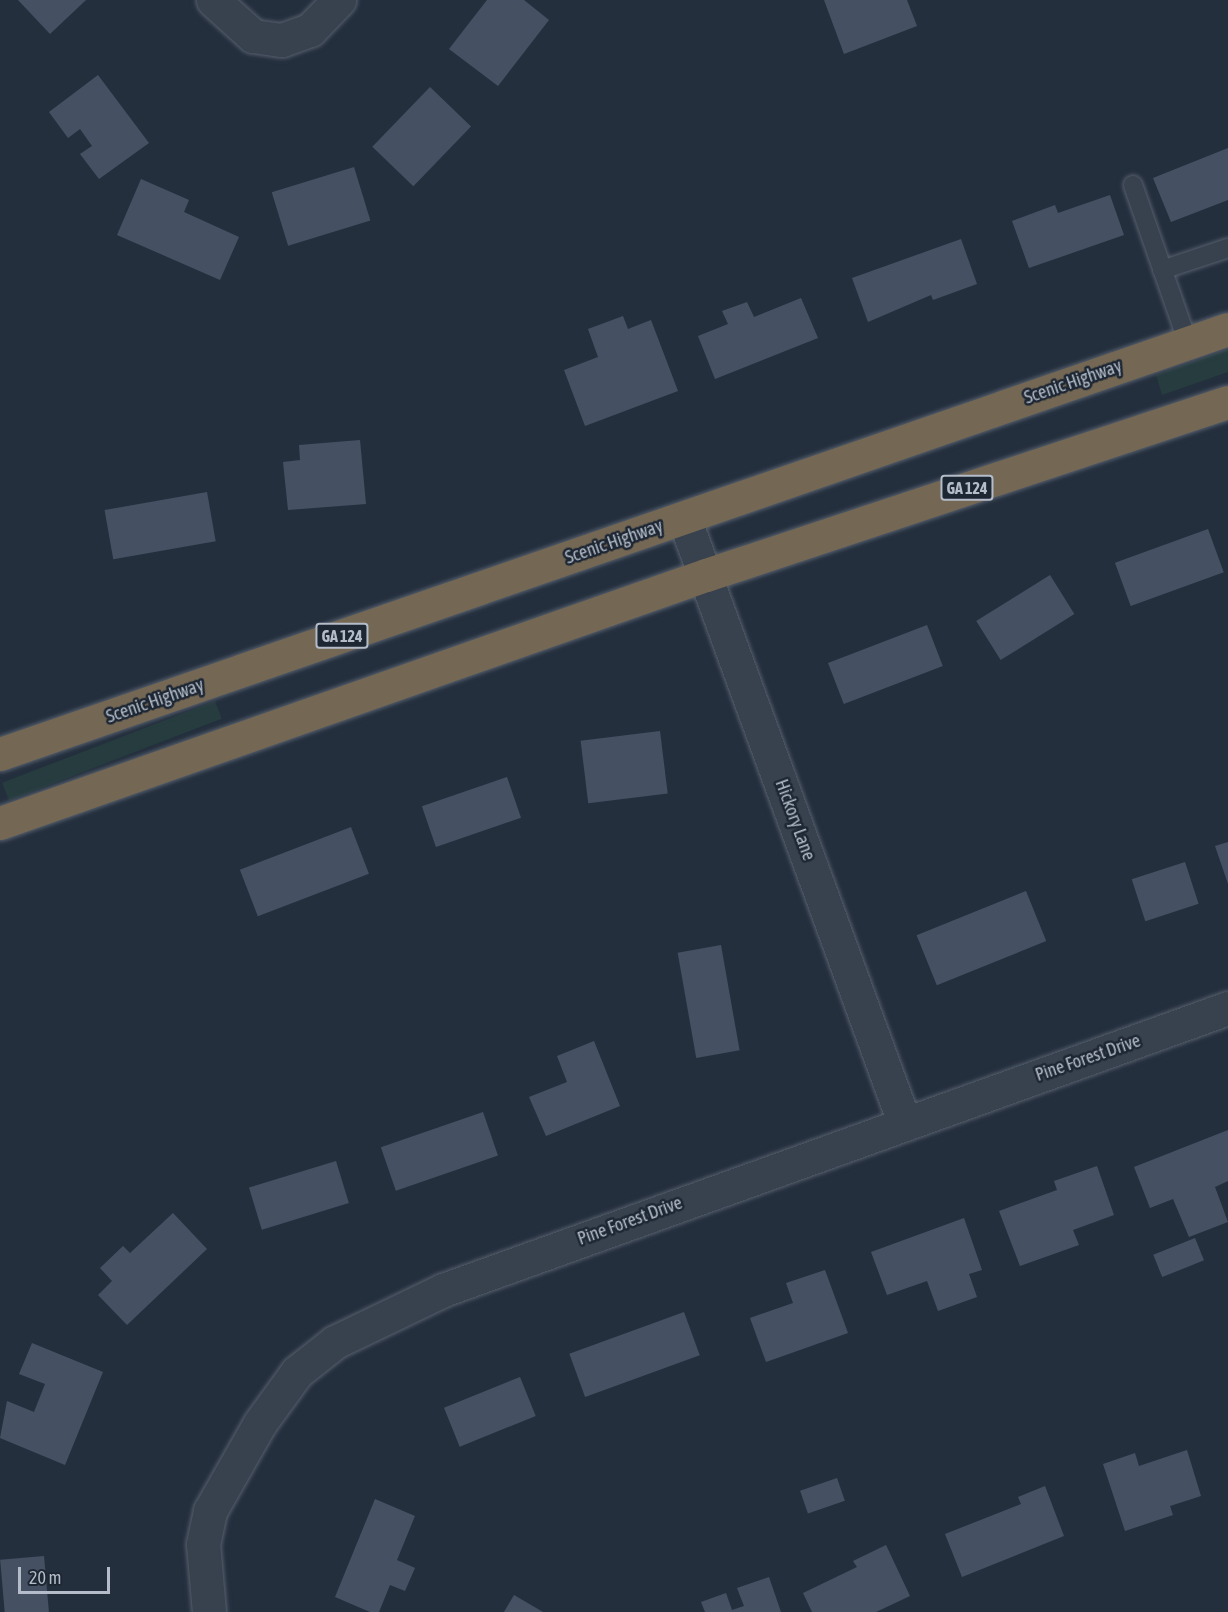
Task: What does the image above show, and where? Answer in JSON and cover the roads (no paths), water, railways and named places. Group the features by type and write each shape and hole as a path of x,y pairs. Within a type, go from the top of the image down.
{"highway":[{"name":"Scenic Highway","path":"0,754 1228,329"},
{"name":"GA 124","path":"0,823 706,575 1228,402"}],"street":[{"path":"213,0 253,36 282,40 310,30 339,0"},
{"name":"Hickory Lane","path":"684,518 904,1122"},
{"name":"Pine Forest Drive","path":"209,1612 203,1544 210,1511 260,1423 297,1372 334,1342 443,1290 904,1122 1228,1008"}],"lane":[{"path":"1133,185 1188,343"},
{"path":"1162,270 1228,248"}]}
